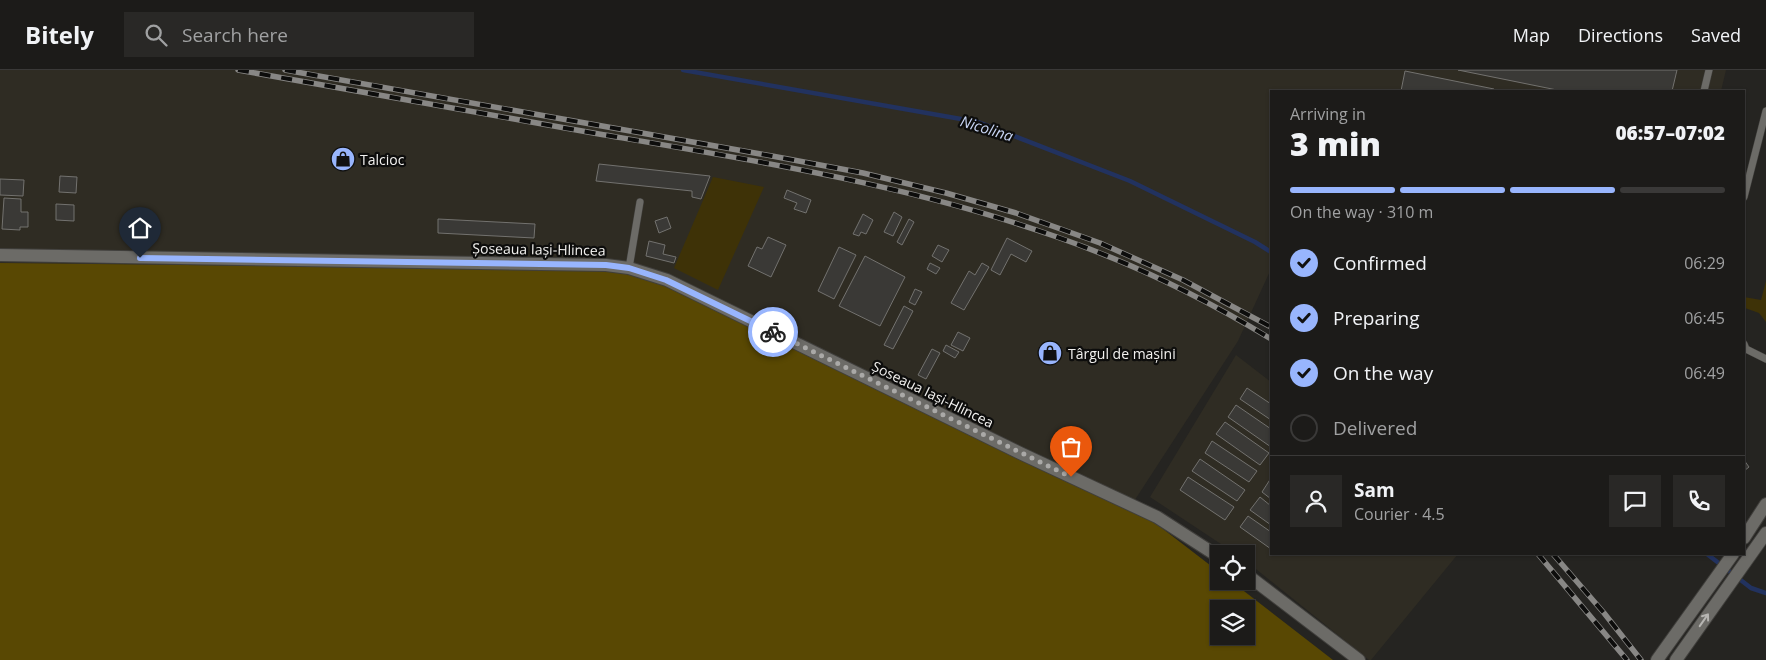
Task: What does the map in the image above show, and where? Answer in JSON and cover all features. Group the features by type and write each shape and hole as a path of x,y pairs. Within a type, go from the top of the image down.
{"street":[{"name":"Șoseaua Iași-Hlincea","path":"0,256 606,265 629,268 666,280 1020,453 1157,517 1210,550"},
{"path":"1745,536 1766,504"},
{"path":"1676,660 1766,533"},
{"path":"1657,660 1731,555"},
{"path":"1255,581 1359,660"}],"lane":[{"path":"1704,90 1709,70"},
{"path":"1745,193 1766,111"},
{"path":"629,268 640,202"},
{"path":"1745,346 1746,349 1766,359"}],"shaded area":[{"path":"0,70 1726,70 1721,90 1270,90 1270,271 1238,341 1129,509 0,263"},
{"path":"713,177 764,187 718,290 674,268"},
{"path":"0,263 636,270 1154,522 1210,565 1210,590 1243,590 1333,660 0,660"},
{"path":"1766,281 1766,322 1759,313 1745,308 1745,297 1761,300"},
{"path":"1236,355 1270,381 1270,555 1457,555 1371,660 1369,660 1255,568 1255,545 1222,545 1150,497"}],"building":[{"path":"1458,70 1677,70 1672,90 1557,90"},
{"path":"1405,71 1494,89 1494,90 1401,90"},
{"path":"599,164 710,176 701,199 692,197 692,191 596,181"},
{"path":"60,176 77,177 76,193 59,192"},
{"path":"0,179 24,180 23,196 0,195"},
{"path":"787,190 811,200 806,213 794,209 797,203 784,198"},
{"path":"4,198 21,199 21,212 28,212 28,227 20,227 20,230 2,229"},
{"path":"56,204 74,205 74,221 56,220"},
{"path":"894,212 902,217 893,236 884,232"},
{"path":"863,214 873,220 866,234 861,232 859,236 853,234"},
{"path":"667,217 671,228 659,233 655,221"},
{"path":"438,219 535,224 534,238 438,233"},
{"path":"909,219 914,222 902,245 897,242"},
{"path":"768,237 786,245 771,277 748,266 757,247 762,249"},
{"path":"1007,238 1032,251 1026,262 1011,254 1000,275 991,270"},
{"path":"649,241 665,245 663,254 676,257 674,263 646,256"},
{"path":"938,245 949,250 942,262 932,256"},
{"path":"839,247 856,255 834,299 818,291"},
{"path":"865,256 905,277 880,326 839,306"},
{"path":"930,263 940,268 936,274 927,269"},
{"path":"982,263 989,267 964,310 951,303 969,271 975,275"},
{"path":"915,289 922,292 915,305 909,302"},
{"path":"904,306 913,311 893,349 884,345"},
{"path":"958,332 970,338 963,351 951,345"},
{"path":"946,345 959,352 955,358 943,351"},
{"path":"932,349 940,353 926,379 918,375"},
{"path":"1247,388 1270,403 1270,419 1240,399"},
{"path":"1236,405 1270,428 1270,446 1228,417"},
{"path":"1225,422 1269,453 1260,465 1216,434"},
{"path":"1212,441 1257,471 1249,482 1205,453"},
{"path":"1200,459 1245,490 1237,501 1192,471"},
{"path":"1745,461 1749,467 1745,470"},
{"path":"1188,477 1234,507 1225,520 1180,490"},
{"path":"1270,480 1270,498 1262,492"},
{"path":"1260,497 1270,505 1270,524 1250,510"},
{"path":"1248,516 1270,531 1270,548 1240,527"}],"waterway":[{"name":"Nicolina","path":"683,70 978,122 1130,181 1255,242 1270,251"},
{"name":"Nicolina","path":"1708,555 1751,588 1766,593"}],"railway":[{"path":"238,70 773,164 888,188 1001,219 1113,258 1167,282 1220,309 1270,338"},
{"path":"285,70 772,156 863,173 946,193 1016,213 1100,243 1183,280 1270,326"},
{"path":"1539,555 1627,660"},
{"path":"1554,555 1604,613 1641,660"}],"way so far":[{"path":"773,332 1071,477"}],"place":[{"name":"Talcioc","path":"343,159"},
{"name":"Târgul de mașini","path":"1050,353"}],"route":[{"path":"140,258 606,265 629,268 666,280 773,332"}]}
